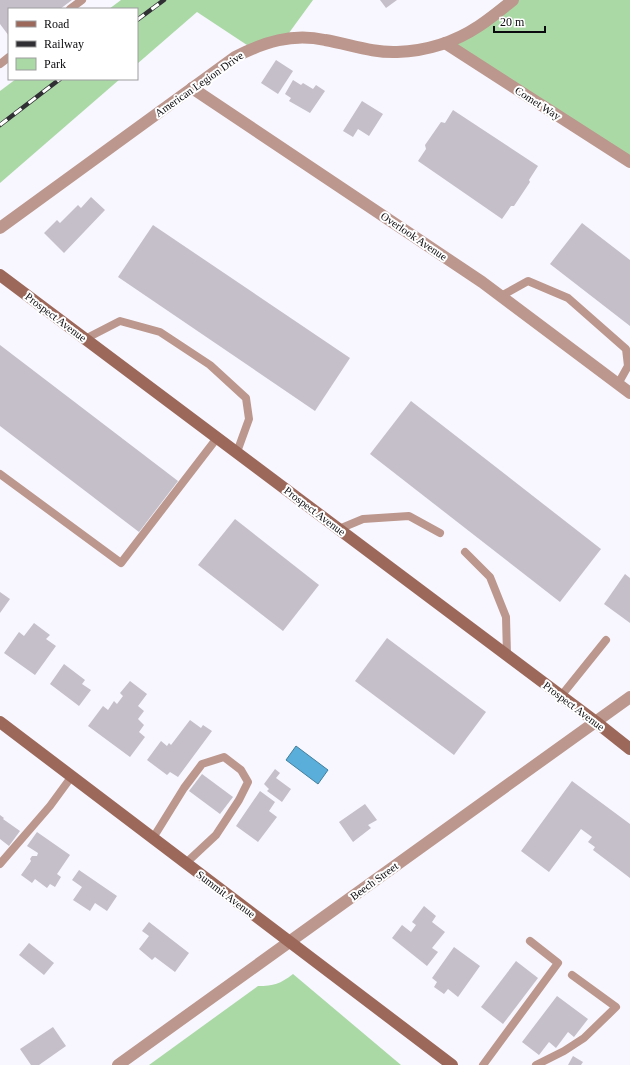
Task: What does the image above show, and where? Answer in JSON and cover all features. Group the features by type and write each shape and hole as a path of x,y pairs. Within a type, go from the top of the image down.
{"street":[{"name":"American Legion Drive","path":"0,228 235,57 254,47 277,40 301,38 325,40 371,51 396,52 418,50 458,38 480,26 513,0"},
{"name":"Comet Way","path":"445,43 630,162"},
{"name":"Overlook Avenue","path":"192,88 482,282 630,393"},
{"name":"Prospect Avenue","path":"0,275 630,749"},
{"name":"Beech Street","path":"118,1065 630,697"},
{"name":"Summit Avenue","path":"0,722 452,1065"}],"lane":[{"path":"71,8 82,0"},
{"path":"0,64 8,58"},
{"path":"501,296 528,281 568,298 626,349 628,366 618,384"},
{"path":"85,339 120,321 160,332 210,365 246,398 249,419 237,452"},
{"path":"0,474 121,563 217,438"},
{"path":"339,529 363,519 409,516 440,533"},
{"path":"465,552 490,577 506,617 507,655"},
{"path":"561,696 606,640"},
{"path":"153,838 184,788 202,764 224,757 241,770 248,782 239,800 216,835 186,863"},
{"path":"0,864 50,806 72,776"},
{"path":"482,1065 558,963 530,941"},
{"path":"536,1065 564,1051 584,1038 616,1007 572,975"}],"green space":[{"path":"121,0 313,0 286,37 250,47 197,12 138,63 138,8 110,8"},
{"path":"504,0 630,0 630,158 451,42"},
{"path":"15,80 119,80 0,183 0,91"},
{"path":"293,974 401,1065 149,1065 258,986 277,984"}],"water":[{"path":"296,746 328,770 318,784 286,760"}],"building":[{"path":"0,0 72,0 61,8 8,8 8,35 0,24"},
{"path":"380,0 397,0 386,8"},
{"path":"276,60 293,71 278,94 261,83"},
{"path":"293,80 301,85 303,83 313,89 316,85 325,91 310,113 289,101 291,98 285,94"},
{"path":"362,101 383,114 369,136 358,129 353,137 343,131"},
{"path":"453,110 538,166 529,180 530,182 514,206 511,206 502,219 418,161 426,149 425,145 441,122 445,123"},
{"path":"91,197 105,210 64,253 44,233 57,220 60,223 78,205 81,208"},
{"path":"582,223 630,260 630,326 550,264"},
{"path":"153,225 350,358 315,411 118,277"},
{"path":"0,345 178,481 139,532 0,426"},
{"path":"411,401 601,549 560,602 370,454"},
{"path":"235,519 319,585 283,631 198,565"},
{"path":"625,574 630,578 630,623 604,604"},
{"path":"0,592 10,599 0,613"},
{"path":"34,623 50,635 46,639 56,646 35,675 4,653 19,632 24,636"},
{"path":"387,638 486,712 454,755 355,681"},
{"path":"64,664 85,680 82,684 91,690 79,706 50,684"},
{"path":"130,681 147,694 138,706 144,711 138,719 144,725 139,732 145,737 130,757 88,726 103,706 108,710 114,701 117,704 123,696 120,693"},
{"path":"190,720 201,728 203,725 212,731 178,777 170,772 167,775 147,760 161,741 167,746 169,743 171,745"},
{"path":"275,769 280,773 276,778 291,789 282,802 267,791 269,789 264,784"},
{"path":"202,774 233,797 220,814 189,791"},
{"path":"572,781 630,824 630,878 593,850 595,847 588,842 592,837 581,829 549,872 521,851"},
{"path":"260,791 275,802 269,811 277,817 258,842 236,826"},
{"path":"365,804 377,820 368,825 371,828 353,842 339,822"},
{"path":"0,815 4,818 3,819 20,831 9,846 0,839"},
{"path":"37,832 70,855 57,874 61,877 55,887 50,884 47,888 35,879 32,883 21,875 31,861 30,859 32,856 37,856 38,853 27,846"},
{"path":"79,870 117,896 107,911 95,903 90,911 73,900 82,887 72,880"},
{"path":"424,906 436,916 432,922 445,932 432,948 438,952 427,966 392,938 402,925 411,932 416,925 412,922"},
{"path":"149,922 189,953 175,972 155,957 152,960 139,949 149,936 142,931"},
{"path":"29,943 54,963 44,975 19,955"},
{"path":"454,947 480,966 458,997 448,989 444,994 434,987 437,982 432,978"},
{"path":"516,961 538,978 503,1024 481,1007"},
{"path":"557,996 588,1019 574,1037 568,1032 556,1048 549,1042 539,1055 522,1042"},
{"path":"53,1027 66,1046 39,1065 31,1065 20,1049"},
{"path":"573,1056 583,1062 581,1065 568,1065"}],"railway":[{"path":"138,19 164,0"},
{"path":"0,125 59,80"}]}
